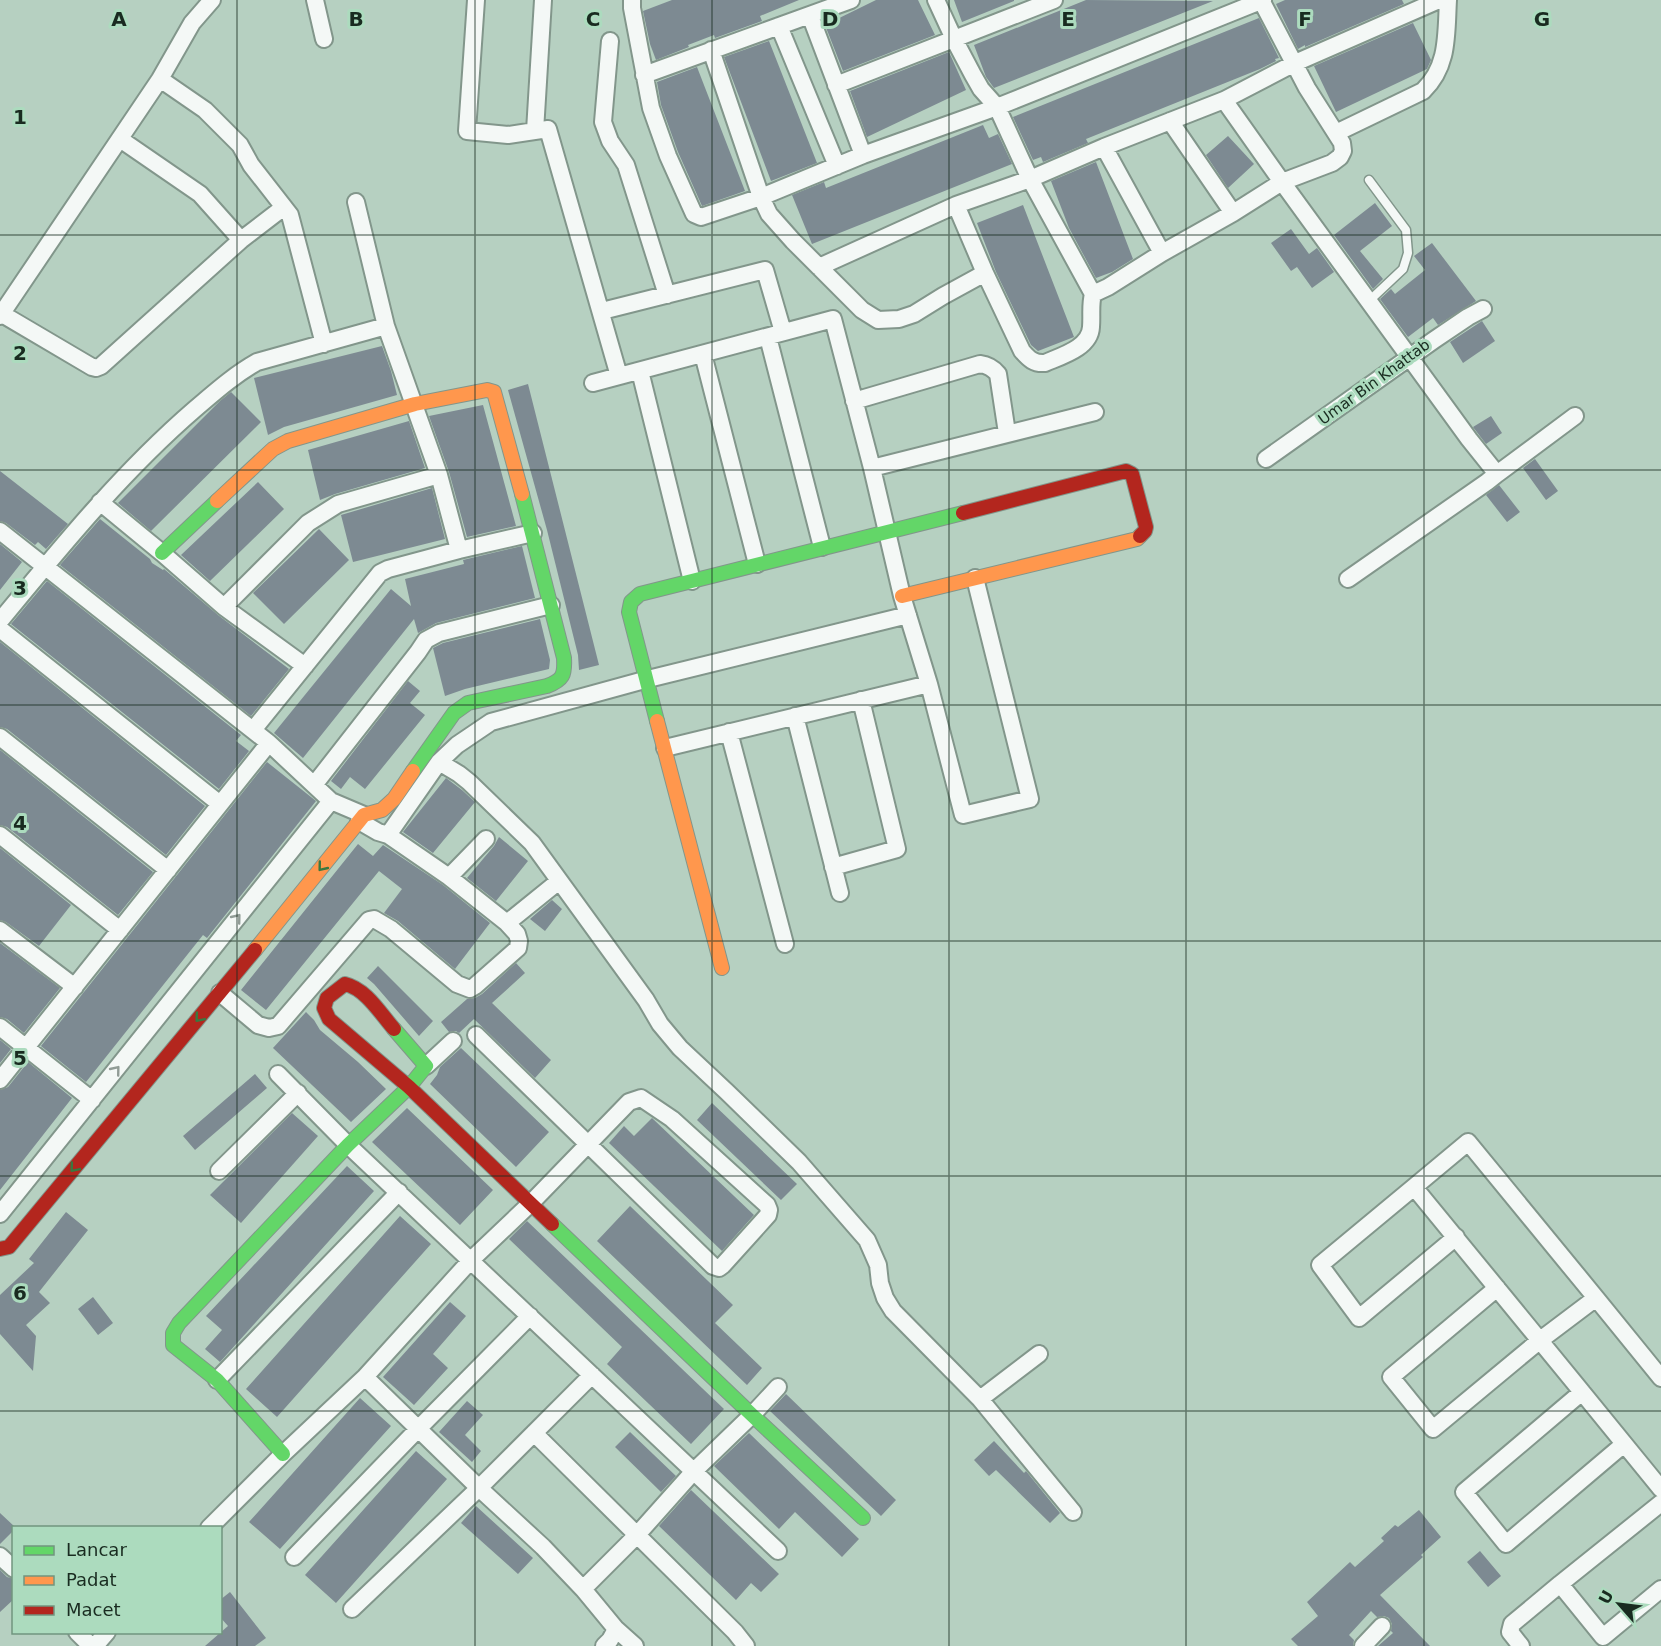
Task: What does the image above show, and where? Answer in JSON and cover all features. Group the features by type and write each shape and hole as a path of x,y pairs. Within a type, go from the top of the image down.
{"street":[{"path":"212,0 192,23 160,79 1,315 96,368 101,366 241,240 284,207"},
{"path":"315,0 324,39"},
{"path":"476,0 467,131 508,135 548,129 619,376"},
{"path":"535,131 543,0"},
{"path":"632,0 651,108 668,156 694,214 701,218 998,106 1262,0 1307,88 1342,143 1343,151 1332,163 1282,182 1093,294"},
{"path":"644,75 851,0"},
{"path":"936,0 981,89 998,106 1030,179 1093,294 1090,305 1091,329 1085,342 1045,363 1039,364 1028,358 1022,351 985,273 956,204"},
{"path":"836,85 1054,0"},
{"path":"819,267 956,204 1030,179 1224,100 1295,63 1439,0"},
{"path":"1336,133 1423,91 1432,83 1443,59 1448,0"},
{"path":"810,15 863,155"},
{"path":"779,26 837,166"},
{"path":"610,41 603,122 610,141 626,165 667,295"},
{"path":"711,50 761,197 769,214 862,310 878,320 899,320 914,314 985,273"},
{"path":"160,79 205,110 240,146 251,165 290,215 324,344"},
{"path":"1224,100 1469,439 1497,474"},
{"path":"1170,121 1233,213"},
{"path":"120,139 200,194 241,240"},
{"path":"1104,147 1162,253"},
{"path":"356,202 386,326 439,475 459,550"},
{"path":"602,311 765,270 776,335 822,547"},
{"name":"Umar Bin Khattab","path":"1266,459 1467,317 1483,309"},
{"path":"593,383 833,320 872,468 902,596 929,684 963,815 1030,799 975,578"},
{"path":"0,621 100,502 166,434 242,370 257,362 386,326"},
{"path":"703,354 756,564"},
{"path":"854,401 986,364 998,374 1007,434"},
{"path":"640,371 692,581"},
{"path":"0,1249 9,1247 362,818 381,810 394,799 454,713 468,703 546,686 559,681 565,670 533,534 494,392 487,390 415,404 288,441 273,450 162,553"},
{"path":"872,468 1095,411"},
{"path":"1348,579 1575,417"},
{"path":"722,968 629,612 632,602 639,594 822,547 1121,472 1126,471 1132,474 1146,527 1137,539 902,596"},
{"path":"224,607 308,523 324,512 338,504 439,475"},
{"path":"100,502 224,607 305,666"},
{"path":"0,531 269,743 331,801 362,818 378,832 388,835 448,877 507,923 517,934 519,941 518,948 470,989 457,984 391,929 374,919 369,921 278,1026 269,1028 258,1025 220,993"},
{"path":"253,730 380,573 459,550 533,534"},
{"path":"314,785 426,640 439,633 551,605"},
{"path":"388,835 439,762 457,745 491,722 648,679 908,615"},
{"path":"0,629 220,804"},
{"path":"665,748 929,684"},
{"path":"833,867 897,849 861,700"},
{"path":"795,716 840,893"},
{"path":"729,732 785,944"},
{"path":"0,737 168,870"},
{"path":"0,1080 269,743"},
{"path":"439,762 469,782 532,843 646,1000 660,1024 680,1048 799,1162 867,1240 878,1265 879,1283 893,1311 980,1399 1073,1512"},
{"path":"0,1214 331,801"},
{"path":"0,835 120,930"},
{"path":"448,877 486,839"},
{"path":"507,923 559,881"},
{"path":"0,930 75,987"},
{"path":"426,1066 363,993 354,986 345,984 327,998 324,1008 329,1019 410,1087 863,1518"},
{"path":"0,1027 92,1100"},
{"path":"210,1526 365,1377 471,1260 588,1146 629,1102 641,1098 664,1112 767,1206 768,1215 723,1265 719,1268 713,1266 588,1146 476,1035"},
{"path":"283,1454 217,1380 173,1345 171,1338 173,1330 348,1145 410,1087 426,1066 453,1041"},
{"path":"278,1074 348,1145 778,1551"},
{"path":"219,1171 298,1093"},
{"path":"1455,1237 1359,1318 1320,1265 1468,1142 1661,1378"},
{"path":"1414,1187 1661,1490"},
{"path":"217,1380 399,1192"},
{"path":"1497,1288 1391,1377 1433,1429 1539,1341 1596,1298"},
{"path":"294,1557 531,1316"},
{"path":"980,1399 1039,1354"},
{"path":"352,1609 479,1488 592,1375"},
{"path":"365,1377 543,1547 583,1589 616,1629 635,1646"},
{"path":"583,1589 636,1536 694,1471 753,1415 778,1387"},
{"path":"1582,1392 1464,1492 1506,1544 1624,1444"},
{"path":"534,1433 735,1632 746,1646"},
{"path":"1521,1646 1510,1632 1512,1624 1661,1503"},
{"path":"0,1556 12,1567"},
{"path":"1560,1584 1607,1642 1661,1589"},
{"path":"1363,1646 1382,1626"},
{"path":"604,1646 616,1629"},
{"path":"80,1634 93,1646 105,1634"}],"lane":[{"path":"1369,180 1406,230 1408,253 1403,269 1369,301"}],"building":[{"path":"672,0 799,0 760,16 762,21 715,38 714,35 656,60 643,11"},
{"path":"876,0 918,0 935,35 843,71 825,25"},
{"path":"954,0 1014,0 1014,1 962,22"},
{"path":"1086,0 1213,1 994,88 986,77 974,45"},
{"path":"1285,0 1402,0 1404,4 1298,49 1276,4"},
{"path":"1259,18 1279,58 1275,59 1276,61 1086,139 1088,143 1043,162 1041,157 1033,160 1013,117"},
{"path":"1413,23 1431,60 1427,69 1336,112 1314,66"},
{"path":"769,41 817,163 771,181 724,57"},
{"path":"949,52 966,90 867,137 850,91"},
{"path":"697,67 745,191 702,206 678,152 661,105 657,82"},
{"path":"983,125 989,138 998,134 1012,164 812,244 792,195 824,182 826,188"},
{"path":"1228,136 1254,164 1228,188 1206,155"},
{"path":"1096,162 1133,259 1112,272 1096,278 1069,228 1051,181"},
{"path":"1375,203 1392,226 1360,251 1383,279 1373,289 1334,235"},
{"path":"1023,205 1074,337 1038,351 1031,345 996,272 977,223"},
{"path":"1291,229 1309,254 1317,248 1334,272 1312,288 1297,267 1291,271 1271,243"},
{"path":"1432,243 1476,301 1438,325 1433,318 1408,337 1380,299 1391,289 1395,294 1425,270 1414,256"},
{"path":"1482,321 1495,341 1463,363 1450,342"},
{"path":"382,346 397,395 284,427 268,435 254,378"},
{"path":"528,384 599,665 579,670 578,655 547,530 508,390"},
{"path":"231,392 261,422 151,531 118,503"},
{"path":"483,405 516,526 467,537 449,472 429,416"},
{"path":"1491,416 1502,433 1486,444 1473,427"},
{"path":"409,421 425,468 320,500 308,450"},
{"path":"1535,459 1558,491 1546,500 1523,468"},
{"path":"0,471 68,524 46,549 38,542 35,545 0,521"},
{"path":"258,482 284,509 210,581 181,555"},
{"path":"1499,485 1520,512 1507,522 1486,495"},
{"path":"432,488 445,539 353,562 341,515"},
{"path":"100,519 152,563 164,569 218,615 289,669 251,716 60,565"},
{"path":"319,529 349,560 284,624 253,593"},
{"path":"0,544 22,562 0,590"},
{"path":"522,546 535,598 436,623 418,633 414,619 303,758 274,733 391,589 411,606 405,579 464,564 463,560"},
{"path":"47,581 241,735 236,741 249,751 219,789 11,624"},
{"path":"540,619 550,660 549,669 445,696 433,648 443,643"},
{"path":"0,642 205,806 166,855 7,729 0,727"},
{"path":"408,681 420,691 410,703 425,715 365,789 350,777 341,789 331,781"},
{"path":"0,750 153,872 118,915 7,827 0,825"},
{"path":"267,762 316,801 207,938 203,935 86,1082 41,1046"},
{"path":"446,778 475,802 433,853 403,832"},
{"path":"499,837 528,861 496,901 467,878"},
{"path":"358,844 373,856 383,845 443,885 490,923 455,969 398,921 384,913 402,889 379,871 266,1010 241,990"},
{"path":"0,848 71,905 39,946 0,920"},
{"path":"552,900 562,909 545,931 530,919"},
{"path":"0,943 60,988 24,1033 7,1019 0,1017"},
{"path":"516,963 525,973 492,1003 551,1060 535,1078 474,1019 459,1033 449,1032 441,1022 467,999 482,994"},
{"path":"378,966 433,1021 419,1036 367,978"},
{"path":"306,1012 320,1030 386,1089 351,1122 273,1048"},
{"path":"0,1040 11,1049 0,1063"},
{"path":"461,1048 549,1132 516,1167 430,1084 440,1067"},
{"path":"28,1062 72,1098 0,1190 0,1090 8,1087"},
{"path":"255,1074 267,1088 195,1150 183,1136"},
{"path":"712,1103 797,1184 781,1200 697,1120"},
{"path":"407,1108 493,1190 460,1225 372,1142"},
{"path":"292,1113 318,1136 241,1223 210,1195"},
{"path":"652,1118 754,1215 722,1251 609,1143 624,1126 634,1136"},
{"path":"347,1166 374,1191 220,1362 205,1349 222,1330 206,1316"},
{"path":"630,1206 733,1305 715,1323 762,1368 747,1385 597,1241"},
{"path":"66,1212 88,1230 39,1292 50,1303 26,1325 36,1336 33,1371 0,1334 0,1295 34,1263 29,1259"},
{"path":"400,1216 431,1244 277,1417 246,1389"},
{"path":"527,1221 724,1409 691,1444 607,1364 622,1347 509,1239"},
{"path":"93,1297 113,1323 98,1335 78,1309"},
{"path":"450,1302 466,1316 433,1354 448,1368 414,1405 383,1377"},
{"path":"786,1394 896,1500 881,1516 770,1411"},
{"path":"360,1398 391,1426 280,1549 249,1522"},
{"path":"467,1401 483,1415 465,1435 481,1451 472,1462 439,1432"},
{"path":"630,1432 676,1476 661,1492 615,1447"},
{"path":"749,1433 859,1539 842,1557 795,1512 779,1529 714,1466"},
{"path":"994,1441 1024,1473 1026,1471 1060,1513 1050,1523 996,1470 989,1476 974,1460"},
{"path":"416,1451 447,1479 336,1603 305,1575"},
{"path":"691,1490 779,1574 761,1592 751,1583 736,1600 659,1526"},
{"path":"476,1506 533,1558 518,1574 461,1523"},
{"path":"1419,1510 1441,1537 1421,1555 1423,1557 1380,1595 1430,1646 1378,1646 1393,1633 1392,1624 1389,1618 1377,1617 1371,1611 1349,1635 1354,1640 1353,1646 1298,1646 1291,1639 1318,1616 1307,1602 1350,1562 1355,1567 1384,1541 1381,1538 1395,1525 1398,1527"},
{"path":"0,1513 14,1526 12,1526 12,1532 0,1544"},
{"path":"1480,1551 1501,1576 1488,1587 1467,1562"},
{"path":"0,1570 12,1578 12,1601 0,1612"},
{"path":"230,1592 266,1638 255,1646 205,1646 219,1634 222,1634 228,1626 222,1619 222,1598"}],"traffic: fast":[{"path":"413,771 454,713 468,703 547,686 562,676 564,658 522,494"},
{"path":"162,553 217,501"},
{"path":"657,721 629,612 631,602 640,594 963,513"},
{"path":"283,1454 217,1380 173,1345 173,1333 179,1323 348,1145 409,1087 426,1066 394,1029"},
{"path":"552,1224 863,1518"}],"traffic: slow":[{"path":"217,501 273,449 288,441 415,404 487,390 494,392 522,494"},
{"path":"902,596 1137,539 1140,536"},
{"path":"657,721 722,968"},
{"path":"255,950 364,815 382,810 394,799 413,771"}],"traffic: jam":[{"path":"963,513 1126,471 1132,474 1146,527 1140,536"},
{"path":"0,1249 9,1247 255,950"},
{"path":"394,1029 372,1002 353,987 345,984 327,998 324,1008 329,1019 409,1087 552,1224"}]}
